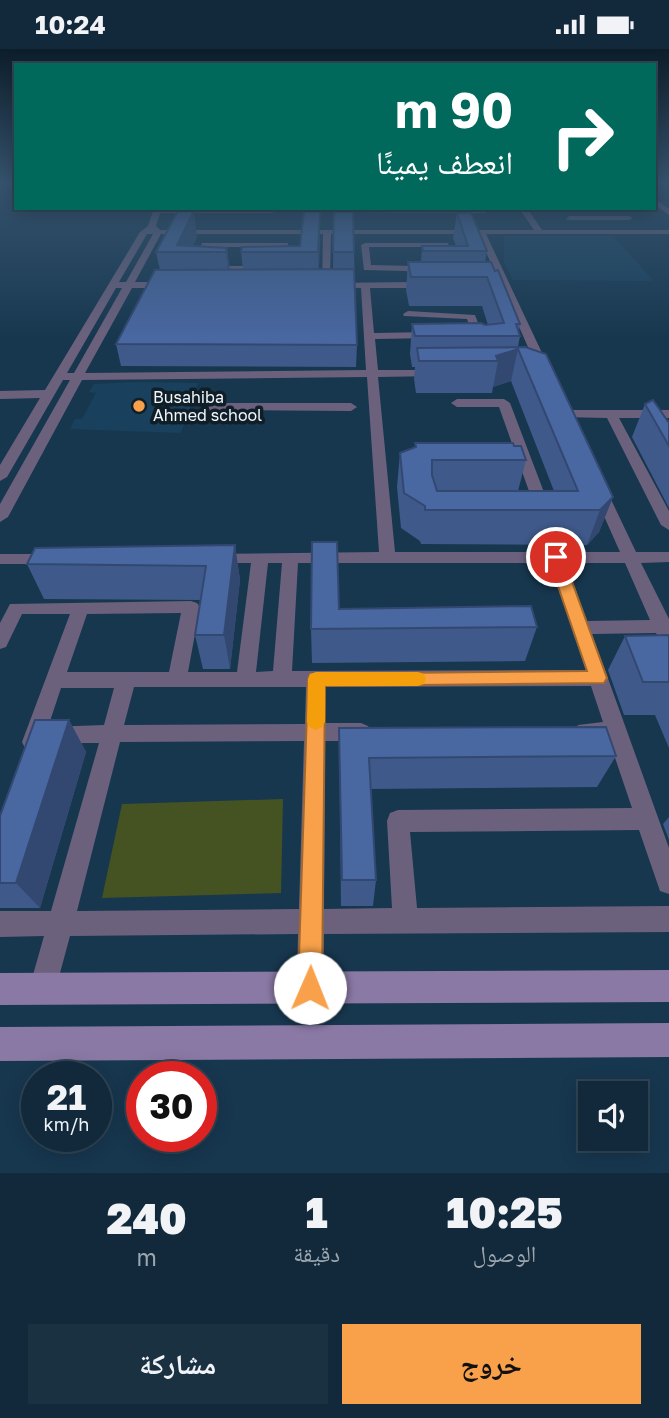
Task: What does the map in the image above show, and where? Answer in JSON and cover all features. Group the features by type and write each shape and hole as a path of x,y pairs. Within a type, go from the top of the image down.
{"main road":[{"path":"0,989 669,986"},
{"path":"0,1044 669,1040"}],"street":[{"path":"0,477 112,285 149,234"},
{"path":"0,517 130,285 150,234"},
{"path":"249,245 251,234"},
{"path":"325,285 327,234"},
{"path":"408,234 410,245"},
{"path":"482,234 499,285 542,375"},
{"path":"653,234 661,240"},
{"path":"205,245 285,245 281,269 239,269 195,269 205,245"},
{"path":"425,268 367,268 365,245 445,245 453,268 439,268"},
{"path":"411,268 415,285"},
{"path":"235,285 239,269"},
{"path":"112,285 182,285"},
{"path":"222,285 248,285"},
{"path":"312,285 440,285"},
{"path":"365,285 372,374 386,456 387,558"},
{"path":"408,314 462,314 471,317 483,351"},
{"path":"464,334 478,334"},
{"path":"369,336 451,335"},
{"path":"214,407 372,374 452,373"},
{"path":"60,377 286,390 351,407"},
{"path":"0,395 50,394"},
{"path":"457,403 504,403 517,456 543,508 530,508"},
{"path":"565,414 669,414"},
{"path":"611,414 669,525"},
{"path":"580,628 667,631 592,473"},
{"path":"556,557 669,882"},
{"path":"192,559 669,557"},
{"path":"246,680 260,558"},
{"path":"282,680 290,558"},
{"path":"0,559 68,559"},
{"path":"26,758 81,607"},
{"path":"0,642 16,608 191,607 177,680"},
{"path":"54,680 598,678"},
{"path":"310,988 316,679"},
{"path":"43,989 126,680"},
{"path":"562,731 616,731"},
{"path":"35,734 384,732"},
{"path":"406,921 398,821 647,819"},
{"path":"0,924 669,919"}],"shaded area":[{"path":"504,236 613,236 654,281 513,280 504,262"},
{"name":"Busahiba Ahmed school","path":"198,383 181,433 70,429 75,419 82,419 96,393 89,392 94,384"}],"green space":[{"path":"283,799 281,893 102,898 122,804"}],"building":[{"path":"165,234 182,234 177,245 227,248 226,252 156,252"},
{"path":"301,234 319,234 318,252 241,252 242,247 300,246"},
{"path":"333,234 354,234 354,252 333,252"},
{"path":"464,234 480,234 487,251 423,251 422,246 468,246"},
{"path":"408,262 491,262 495,271 498,270 520,324 516,324 520,336 415,336 412,324 504,323 487,277 411,277"},
{"path":"354,269 357,345 116,344 155,270"},
{"path":"525,347 546,354 613,497 600,510 425,510 425,506 404,493 400,453 416,447 415,443 513,443 514,446 521,446 526,460 432,460 432,475 437,491 578,491 518,349 496,356 498,361 419,361 417,348"},
{"path":"653,400 669,423 669,446 645,404"},
{"path":"312,542 337,542 339,609 531,606 537,627 311,629"},
{"path":"235,545 224,635 195,635 206,566 27,564 35,548"},
{"path":"669,635 669,682 643,682 625,636"},
{"path":"35,720 69,720 16,883 0,883 0,816"},
{"path":"606,727 616,756 369,758 376,880 342,880 339,728"}],"slow traffic":[{"path":"316,722 316,679 418,679"}],"place":[{"name":"Busahiba Ahmed school","path":"139,406"}],"route":[{"path":"310,988 316,679 598,678 556,557"}]}
